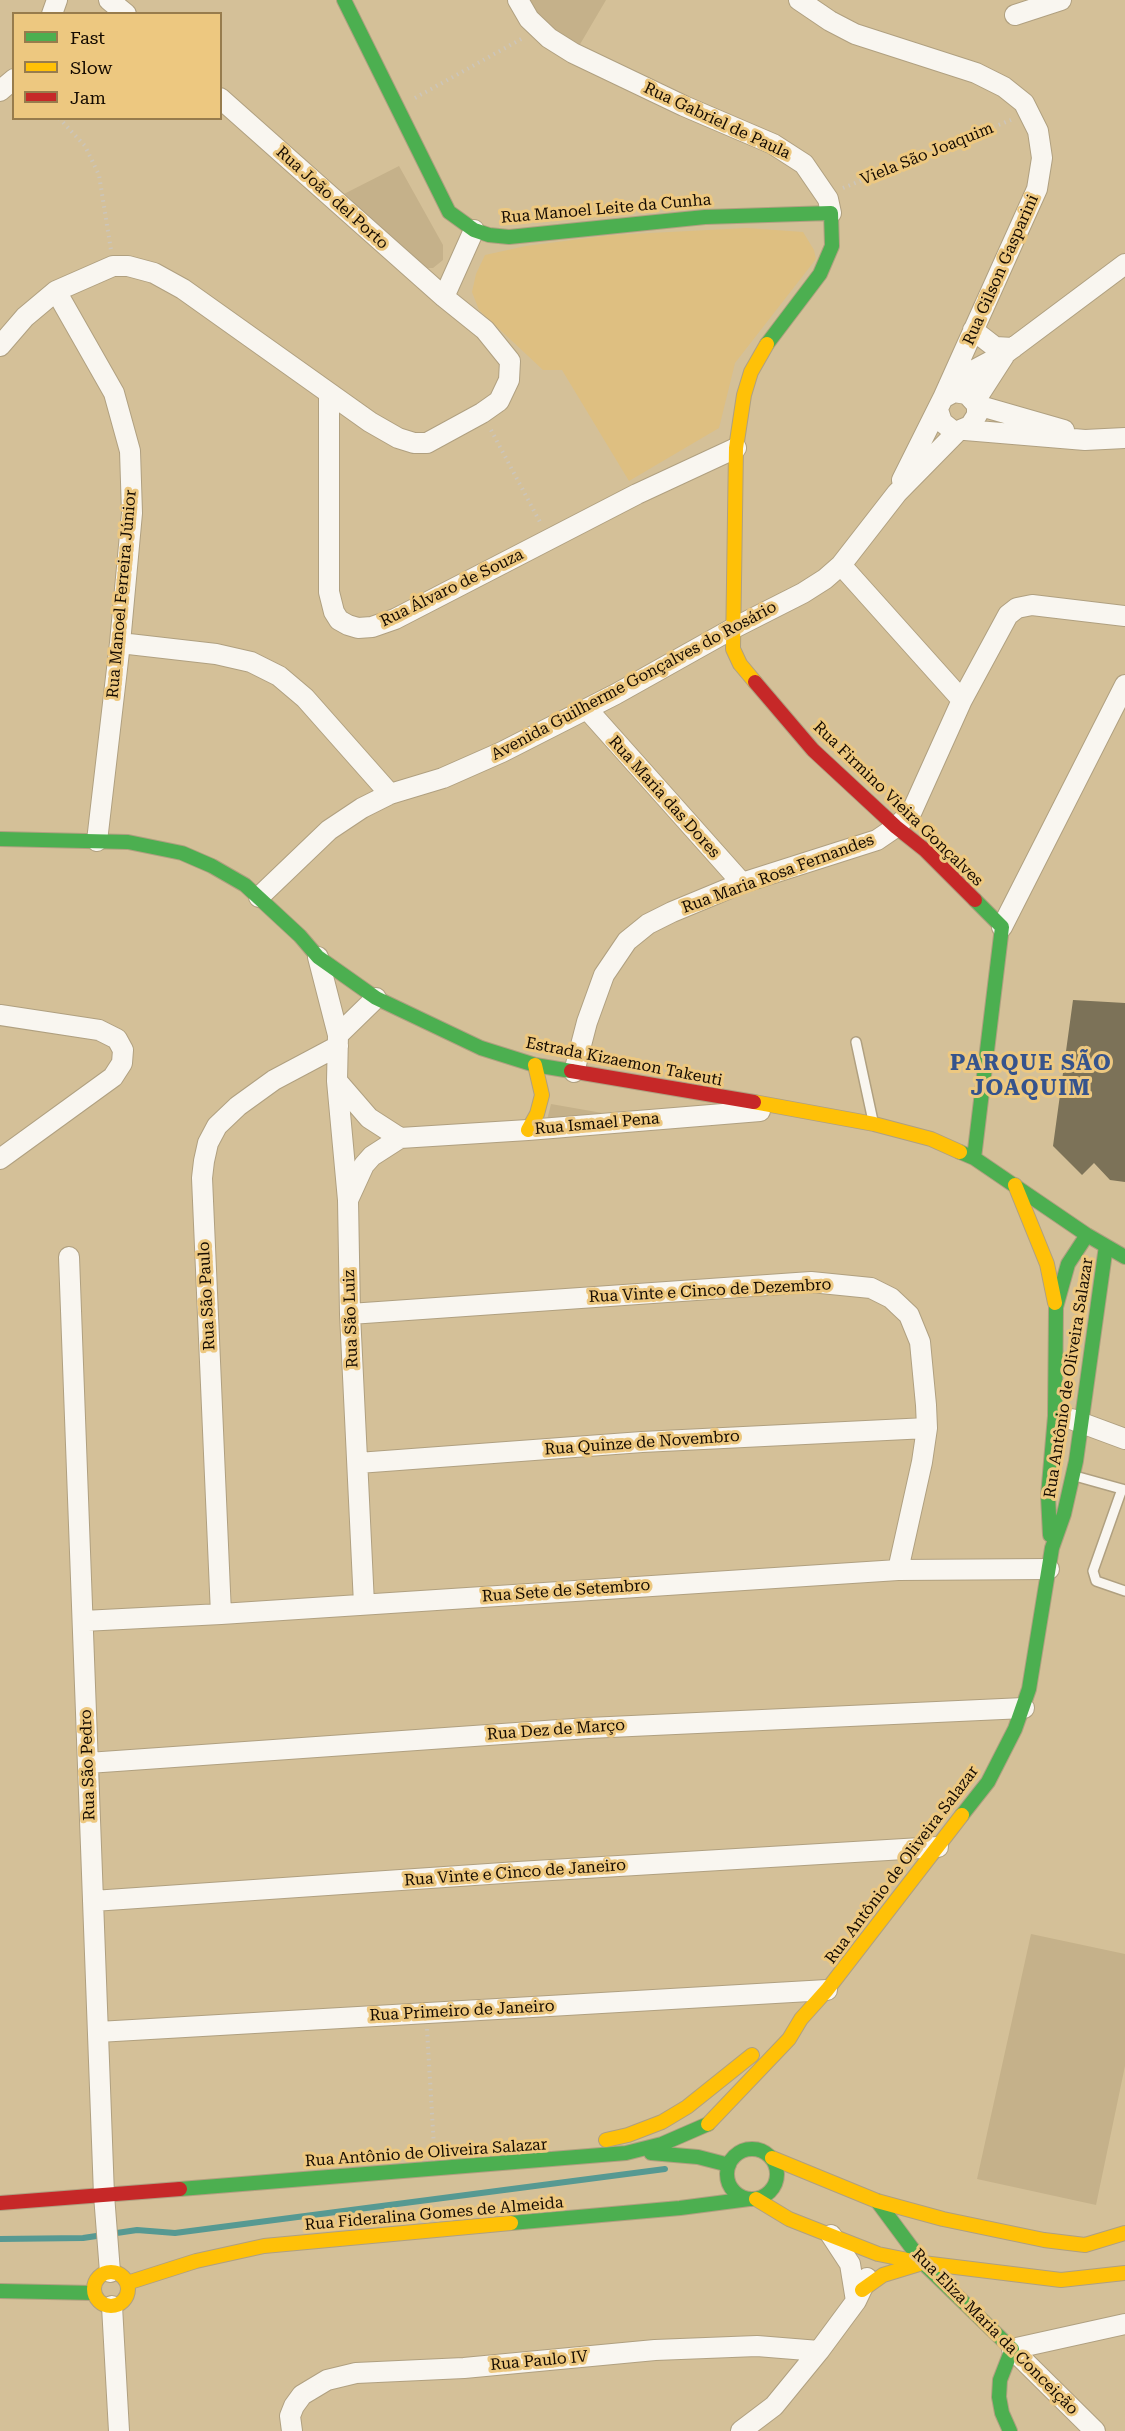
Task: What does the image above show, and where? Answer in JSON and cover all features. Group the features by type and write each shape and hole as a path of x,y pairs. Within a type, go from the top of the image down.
{"street":[{"path":"109,0 124,12"},
{"name":"Rua Manoel Leite da Cunha","path":"344,0 449,212 474,230 489,235 509,237 828,204"},
{"name":"Rua Gabriel de Paula","path":"518,0 529,19 539,29 573,53 684,106 773,144 804,164 828,204"},
{"name":"Rua Gilson Gasparini","path":"800,0 830,21 855,34 976,73 995,82 1024,103 1038,131 1042,158 1037,189 973,330 945,400"},
{"path":"1015,15 1061,0"},
{"path":"0,91 12,82"},
{"name":"Rua João del Porto","path":"113,266 128,266 154,273 183,289 370,422 398,438 414,443 427,443 499,401 509,380 510,361 485,330 444,297 222,100"},
{"path":"732,629 738,426 751,372 763,349 820,274 832,246 828,204"},
{"path":"444,297 474,230"},
{"name":"Avenida Guilherme Gonçalves do Rosário","path":"897,493 915,452 945,400 976,369 1009,351 1125,264"},
{"path":"0,346 25,317 56,291 113,266"},
{"name":"Rua Manoel Ferreira Júnior","path":"56,291 114,393 130,451 132,513 120,643 97,841"},
{"path":"973,330 995,347 1009,351"},
{"name":"Avenida Guilherme Gonçalves do Rosário","path":"976,403 1009,351"},
{"name":"Rua Álvaro de Souza","path":"329,393 329,592 334,612 348,625 358,628 372,627 394,619 637,494 736,448"},
{"path":"1085,440 1064,430 976,403 967,394 945,400 942,422 952,430 1085,440 1125,438"},
{"path":"962,430 974,422 977,416 976,403"},
{"name":"Avenida Guilherme Gonçalves do Rosário","path":"259,897 329,830 362,808 390,794 453,774 502,752 587,710 732,629 803,593 841,566 897,493 962,430"},
{"path":"841,566 962,700"},
{"name":"Rua Maria Rosa Fernandes","path":"574,1072 586,1022 604,975 627,940 648,924 672,912 742,883 877,840 896,827 912,811 962,700 1008,615 1017,608 1032,605 1125,616"},
{"name":"Rua Firmino Vieira Gonçalves","path":"732,629 733,649 740,664 813,750 896,827 926,849 1002,927"},
{"path":"120,643 216,654 251,662 279,676 305,698 390,794"},
{"path":"974,1158 1002,927 1125,686"},
{"name":"Rua Maria das Dores","path":"587,710 742,883"},
{"name":"Estrada Kizaemon Takeuti","path":"0,839 97,841 150,845 182,854 212,866 245,885 300,936 318,957 376,998 481,1048 535,1065 794,1108 874,1124 930,1140 974,1158 1087,1235 1125,1257"},
{"name":"Rua São Luiz","path":"318,957 338,1041 338,1081 348,1200 350,1314 364,1604"},
{"path":"338,1041 376,998"},
{"path":"0,1015 99,1030 117,1039 123,1050 122,1063 113,1077 0,1159"},
{"name":"Rua São Paulo","path":"221,1614 202,1178 204,1161 208,1143 217,1126 238,1106 274,1080 338,1041"},
{"path":"528,1130 537,1114 542,1095 535,1065"},
{"path":"338,1081 369,1118 400,1138"},
{"name":"Rua Ismael Pena","path":"348,1200 364,1165 372,1156 400,1138 794,1108"},
{"path":"1015,1185 1047,1264 1056,1307"},
{"name":"Rua Antônio de Oliveira Salazar","path":"1052,1548 1048,1496 1055,1416 1056,1307 1068,1264 1087,1235"},
{"name":"Rua Antônio de Oliveira Salazar","path":"0,2203 104,2182 626,2153 662,2144 708,2124 789,2039 801,2019 827,1990 988,1782 1002,1757 1024,1708 1052,1548 1062,1522 1073,1476 1106,1246"},
{"name":"Rua São Pedro","path":"69,1257 104,2182 110,2266"},
{"name":"Rua Vinte e Cinco de Dezembro","path":"350,1314 810,1282 871,1288 891,1298 909,1315 920,1342 927,1428 922,1462 898,1570"},
{"path":"1055,1416 1082,1422 1125,1439"},
{"name":"Rua Quinze de Novembro","path":"358,1462 642,1442 927,1428"},
{"name":"Rua Sete de Setembro","path":"83,1621 898,1570 1049,1569"},
{"name":"Rua Dez de Março","path":"88,1762 588,1728 1024,1708"},
{"name":"Rua Vinte e Cinco de Janeiro","path":"93,1901 938,1847"},
{"name":"Rua Primeiro de Janeiro","path":"98,2032 827,1990"},
{"name":"Rua Antônio de Oliveira Salazar","path":"435,2154 588,2143 628,2135 662,2122 687,2108 726,2079 779,2031 801,2019"},
{"path":"726,2079 715,2098 706,2133 712,2146 729,2163"},
{"path":"662,2122 683,2120 723,2125"},
{"path":"740,2136 750,2149"},
{"path":"1125,2233 1086,2245 1053,2241 943,2219 877,2201 772,2158 762,2151 750,2149 738,2153 729,2163 730,2187 741,2197 752,2199 789,2219 878,2254 923,2263 1061,2280 1125,2273"},
{"path":"626,2153 676,2154 729,2163"},
{"path":"752,2199 770,2193 777,2180 778,2172 772,2158"},
{"name":"Rua Fideralina Gomes de Almeida","path":"127,2283 196,2260 264,2246 680,2208 752,2199"},
{"name":"Rua Eliza Maria da Conceição","path":"877,2201 923,2263 1095,2431"},
{"path":"831,2235 850,2264 859,2296"},
{"path":"741,2431 774,2406 819,2351 859,2296 878,2254"},
{"path":"859,2296 883,2275 923,2263"},
{"path":"110,2266 127,2283 128,2294 122,2303 112,2306 101,2303 94,2293 95,2282 110,2266"},
{"path":"0,2291 94,2293"},
{"path":"112,2306 119,2431"},
{"path":"1010,2431 1002,2413 999,2397 1000,2380 1012,2349 1125,2324"},
{"name":"Rua Paulo IV","path":"292,2431 290,2416 302,2395 327,2379 356,2373 464,2368 655,2350 757,2346 819,2351"}],"lane":[{"path":"856,1042 874,1124"},
{"path":"1073,1476 1123,1490 1093,1571 1096,1581 1125,1591"}],"path":[{"path":"398,107 539,29"},
{"name":"Viela São Joaquim","path":"828,204 1029,112"},
{"path":"61,120 85,146 99,175 113,266"},
{"path":"482,413 549,539"},
{"path":"426,2013 435,2154"}],"shaded area":[{"path":"525,0 606,0 579,46 539,20"},
{"path":"399,166 443,245 443,260 433,268 420,268 338,197"},
{"path":"747,228 803,232 814,250 816,259 735,363 719,428 629,481 562,370 543,370 479,310 472,292 476,274 485,255 526,246 611,235"},
{"path":"551,1104 671,1125 545,1128"},
{"path":"1031,1934 1125,1954 1125,2066 1096,2205 977,2179"}],"building":[{"path":"1073,1000 1125,1003 1125,1182 1110,1180 1094,1163 1082,1175 1053,1146"}],"waterway":[{"path":"0,2239 83,2238 137,2230 175,2233 665,2169"}],"traffic: fast":[{"path":"344,0 449,212 474,230 489,235 509,237 705,217 831,213 832,246 820,274 767,344"},
{"path":"0,839 128,842 182,853 212,866 245,885 300,936 318,957 376,998 481,1048 535,1065 571,1071"},
{"path":"974,1158 1002,927 975,900"},
{"path":"960,1152 974,1158 1087,1235 1125,1257"},
{"path":"1050,1535 1048,1496 1055,1416 1056,1307 1068,1264 1087,1235"},
{"path":"962,1815 988,1782 1015,1729 1029,1689 1052,1548 1064,1514 1076,1461 1106,1246"},
{"path":"180,2189 626,2153 662,2144 708,2124"},
{"path":"747,2149 757,2149 770,2156 777,2169 777,2174 777,2179 770,2192 757,2199 747,2199 738,2195 731,2188 727,2179 727,2169 731,2160 738,2153 747,2149"},
{"path":"651,2153 698,2157 729,2165"},
{"path":"511,2223 680,2208 749,2199"},
{"path":"877,2201 923,2263 1012,2349 1000,2380 999,2397 1002,2413 1010,2431"},
{"path":"0,2291 94,2293"}],"traffic: slow":[{"path":"755,682 740,664 733,649 736,448 744,395 751,372 767,344"},
{"path":"528,1130 537,1114 542,1095 535,1065"},
{"path":"754,1102 874,1124 931,1139 960,1152"},
{"path":"1015,1185 1047,1264 1055,1303"},
{"path":"708,2124 789,2039 801,2019 827,1990 962,1815"},
{"path":"606,2140 628,2135 662,2122 687,2107 752,2055"},
{"path":"772,2158 877,2201 943,2219 1044,2240 1085,2245 1125,2233"},
{"path":"756,2199 789,2219 878,2254 923,2263 1061,2280 1125,2273"},
{"path":"127,2283 196,2261 264,2246 511,2223"},
{"path":"862,2290 883,2275 919,2264"},
{"path":"111,2272 123,2277 128,2289 123,2301 111,2306 99,2301 94,2289 99,2277 111,2272"}],"traffic: jam":[{"path":"755,682 813,750 896,827 925,850 975,900"},
{"path":"571,1071 754,1102"},
{"path":"0,2203 180,2189"}],"district":[{"name":"PARQUE SÃO JOAQUIM","path":"1031,1076"}]}
